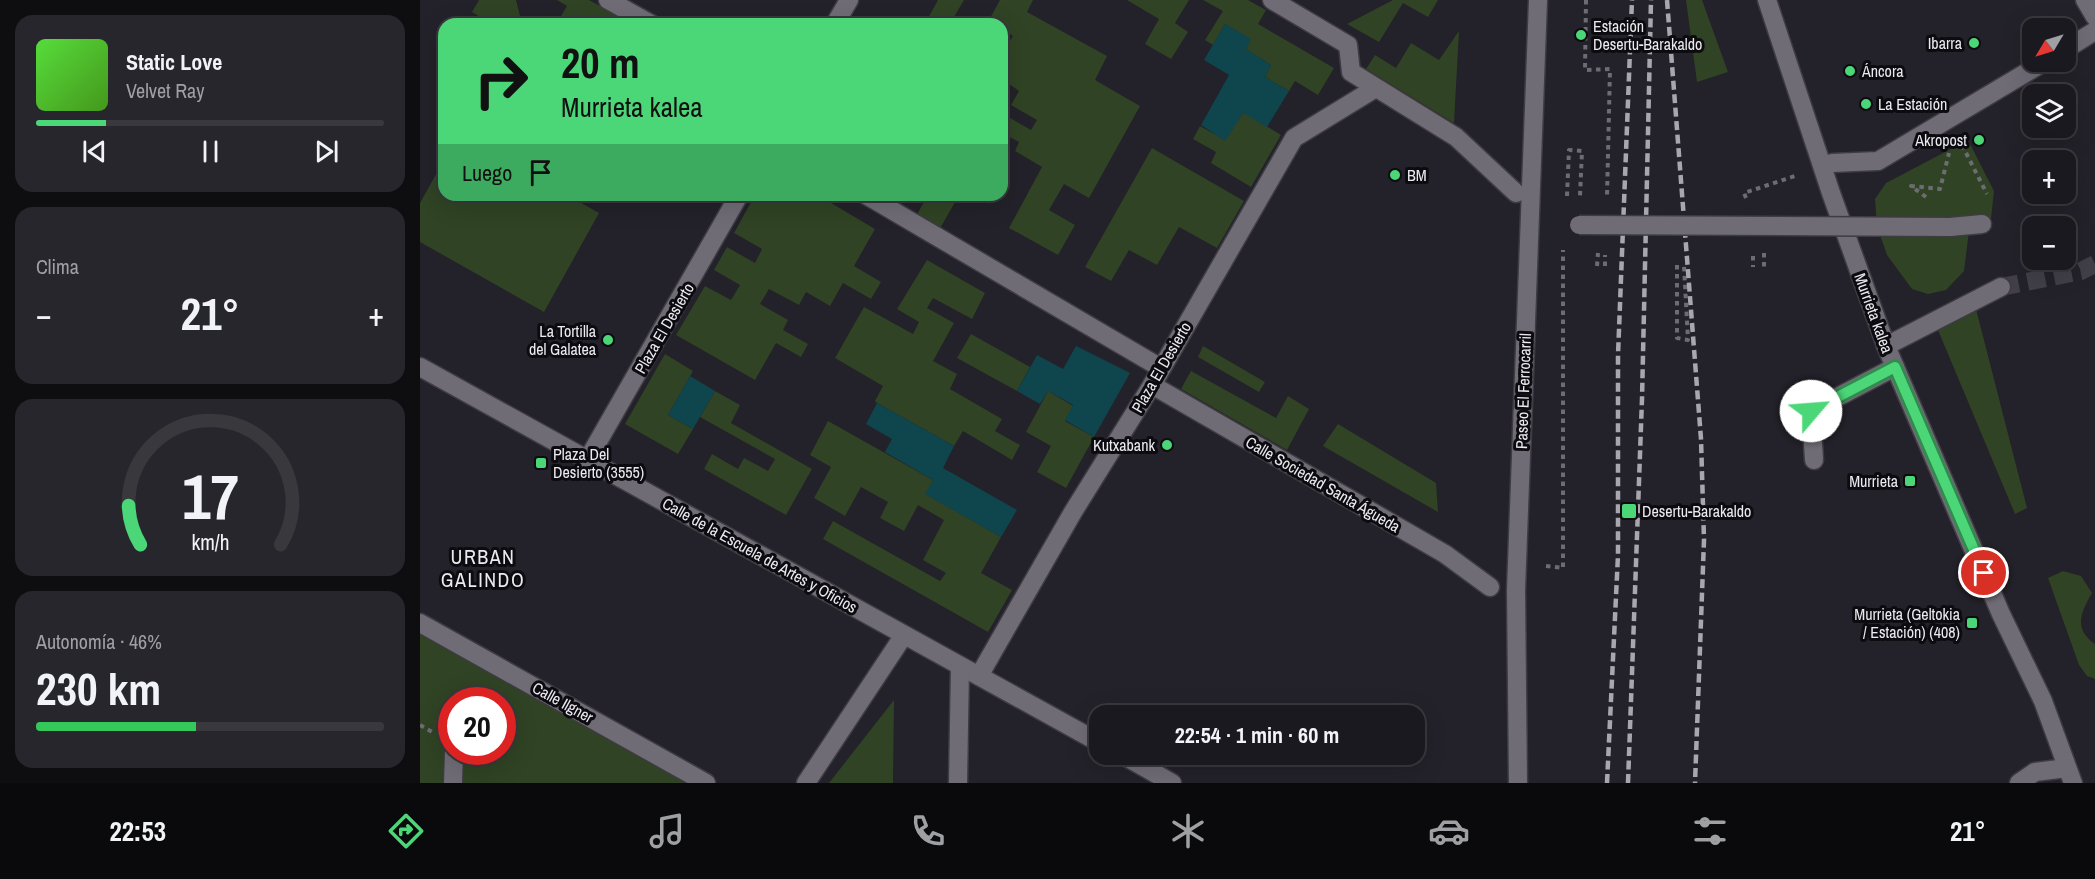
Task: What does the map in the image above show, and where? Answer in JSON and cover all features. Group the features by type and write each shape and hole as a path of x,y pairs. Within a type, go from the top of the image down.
{"street":[{"path":"608,0 640,18"},
{"path":"838,18 849,0"},
{"path":"1272,0 1348,45 1351,72 1456,137 1516,193"},
{"name":"Paseo El Ferrocarril","path":"1518,783 1516,590 1538,0"},
{"name":"Murrieta kalea","path":"1767,0 1831,193 1886,346 2001,614 2043,701 2070,776"},
{"path":"2085,0 2095,17"},
{"path":"2076,43 2095,31"},
{"path":"1832,163 1878,161 2027,72"},
{"name":"Plaza El Desierto","path":"979,676 1073,512 1152,385 1294,138 1374,88"},
{"name":"Plaza El Desierto","path":"588,459 736,201"},
{"path":"876,201 1161,368"},
{"path":"1579,225 1950,227 1982,224"},
{"path":"1886,346 2001,287"},
{"name":"Calle de la Escuela de Artes y Oficios","path":"420,367 1089,737"},
{"path":"1814,460 1811,411 1895,367"},
{"name":"Calle Sociedad Santa Águeda","path":"1152,385 1445,554 1490,587"},
{"name":"Calle Ilgner","path":"420,623 706,783"},
{"path":"806,783 904,635"},
{"path":"958,783 960,667"},
{"path":"453,783 454,765"},
{"path":"1140,765 1172,783"},
{"path":"2019,783 2036,772 2070,776"}],"path":[{"path":"1586,0 1585,70 1610,69 1607,206"},
{"path":"1945,121 1988,195 1982,224"},
{"path":"1945,121 1952,142 1940,189 1911,186 1934,203 1938,215 1949,215 1950,227"},
{"path":"1563,568 1563,225 1579,225 1582,151 1569,150 1567,196"},
{"path":"1677,265 1677,338 1689,340 1684,266"}],"green space":[{"path":"479,0 516,0 520,18 482,18 472,12"},
{"path":"557,0 589,0 622,18 564,18 561,16 567,6"},
{"path":"938,0 964,0 953,18 928,18"},
{"path":"1000,0 1033,0 1027,12 1107,56 1095,80 1140,106 1089,198 1064,184 1049,210 1075,225 1058,255 1009,228 1042,167 1015,151 1019,142 1008,136 1008,117 1031,130 1037,120 1011,105 1019,91 1008,83 1008,43 1013,36 1008,33 1008,18 990,18"},
{"path":"1127,0 1189,0 1175,23 1188,32 1171,59 1145,44 1159,19"},
{"path":"1203,0 1248,0 1266,10 1258,24 1334,68 1318,95 1295,81 1289,91 1265,77 1271,65 1245,49 1250,39 1225,24 1213,45 1205,40 1223,11"},
{"path":"1393,0 1438,0 1428,17 1403,3 1379,42 1347,24"},
{"path":"1686,0 1702,0 1728,72 1697,82"},
{"path":"1459,31 1454,123 1366,69 1375,55 1396,68 1411,43 1439,60"},
{"path":"1243,112 1281,135 1251,187 1211,163 1216,152 1193,139 1200,126 1225,140"},
{"path":"1968,140 1994,191 1991,219 1969,231 1964,271 1946,290 1928,294 1912,289 1887,255 1877,226 1875,199 1886,183"},
{"path":"1152,148 1244,201 1217,248 1179,227 1157,265 1129,250 1111,281 1085,267"},
{"path":"438,171 438,201 578,201 599,213 544,312 420,242 420,203"},
{"path":"752,201 828,201 875,229 854,266 881,282 871,299 843,283 830,306 806,292 799,305 769,289 760,304 788,320 783,330 808,344 801,357 776,343 755,380 676,335 705,286 731,300 740,285 714,270 727,247 755,263 762,249 734,233"},
{"path":"925,201 956,201 938,232 915,218"},
{"path":"927,260 985,293 972,319 933,298 927,308 954,323 933,361 957,374 950,389 1002,419 995,431 1020,445 1012,460 963,431 954,446 877,403 875,401 883,386 835,358 864,307 913,334 919,322 897,309"},
{"path":"1976,309 2027,508 2015,514 1938,330"},
{"path":"971,334 1030,367 1017,391 957,358"},
{"path":"1203,346 1265,382 1259,392 1198,357"},
{"path":"665,354 693,371 668,415 693,429 678,454 625,424"},
{"path":"1191,371 1276,418 1288,396 1309,409 1287,450 1181,389"},
{"path":"715,391 740,405 731,423 812,469 786,515 704,469 712,454 738,469 744,458 768,471 775,459 700,417"},
{"path":"1048,391 1073,406 1065,421 1094,437 1066,488 1037,472 1051,446 1026,432"},
{"path":"828,421 933,480 926,494 1001,537 981,573 1012,590 988,632 823,539 833,521 940,581 946,573 923,560 944,520 918,505 904,531 880,518 888,502 861,487 845,516 814,498 831,467 810,455"},
{"path":"1338,424 1436,483 1438,512 1323,446"},
{"path":"2063,571 2081,576 2092,593 2082,614 2081,626 2088,638 2095,644 2095,679 2087,676 2079,665 2048,578"},
{"path":"420,622 706,783 420,783"},
{"path":"894,700 893,783 829,783"}],"water":[{"path":"1225,24 1251,39 1246,49 1271,65 1265,77 1289,91 1267,127 1243,113 1225,141 1201,125 1229,75 1204,60"},
{"path":"1076,346 1130,373 1094,437 1065,420 1073,405 1048,391 1040,404 1017,391 1037,355 1063,369"},
{"path":"690,376 715,391 693,429 668,415"},
{"path":"877,403 954,446 943,468 1017,510 1001,537 925,494 933,480 885,452 892,439 866,424"}],"tunnel":[{"path":"2001,287 2081,271 2095,264"}],"railway":[{"path":"1607,783 1618,555 1618,355 1632,0"},
{"path":"1628,783 1642,399 1651,0"},
{"path":"1667,0 1701,439 1704,540 1695,783"}],"place":[{"name":"Estación Desertu-Barakaldo","path":"1581,35"},
{"name":"Ibarra","path":"1974,43"},
{"name":"Áncora","path":"1850,71"},
{"name":"La Estación","path":"1866,104"},
{"name":"Akropost","path":"1979,140"},
{"name":"BM","path":"1395,175"},
{"name":"La Tortilla del Galatea","path":"608,340"},
{"name":"Kutxabank","path":"1167,445"},
{"name":"Plaza Del Desierto (3555)","path":"541,463"},
{"name":"Murrieta","path":"1910,481"},
{"name":"Desertu-Barakaldo","path":"1629,511"},
{"name":"Murrieta (Geltokia / Estación) (408)","path":"1972,623"}],"district":[{"name":"URBAN GALINDO","path":"483,568"}],"route":[{"path":"1811,411 1895,367 1984,573"}]}
